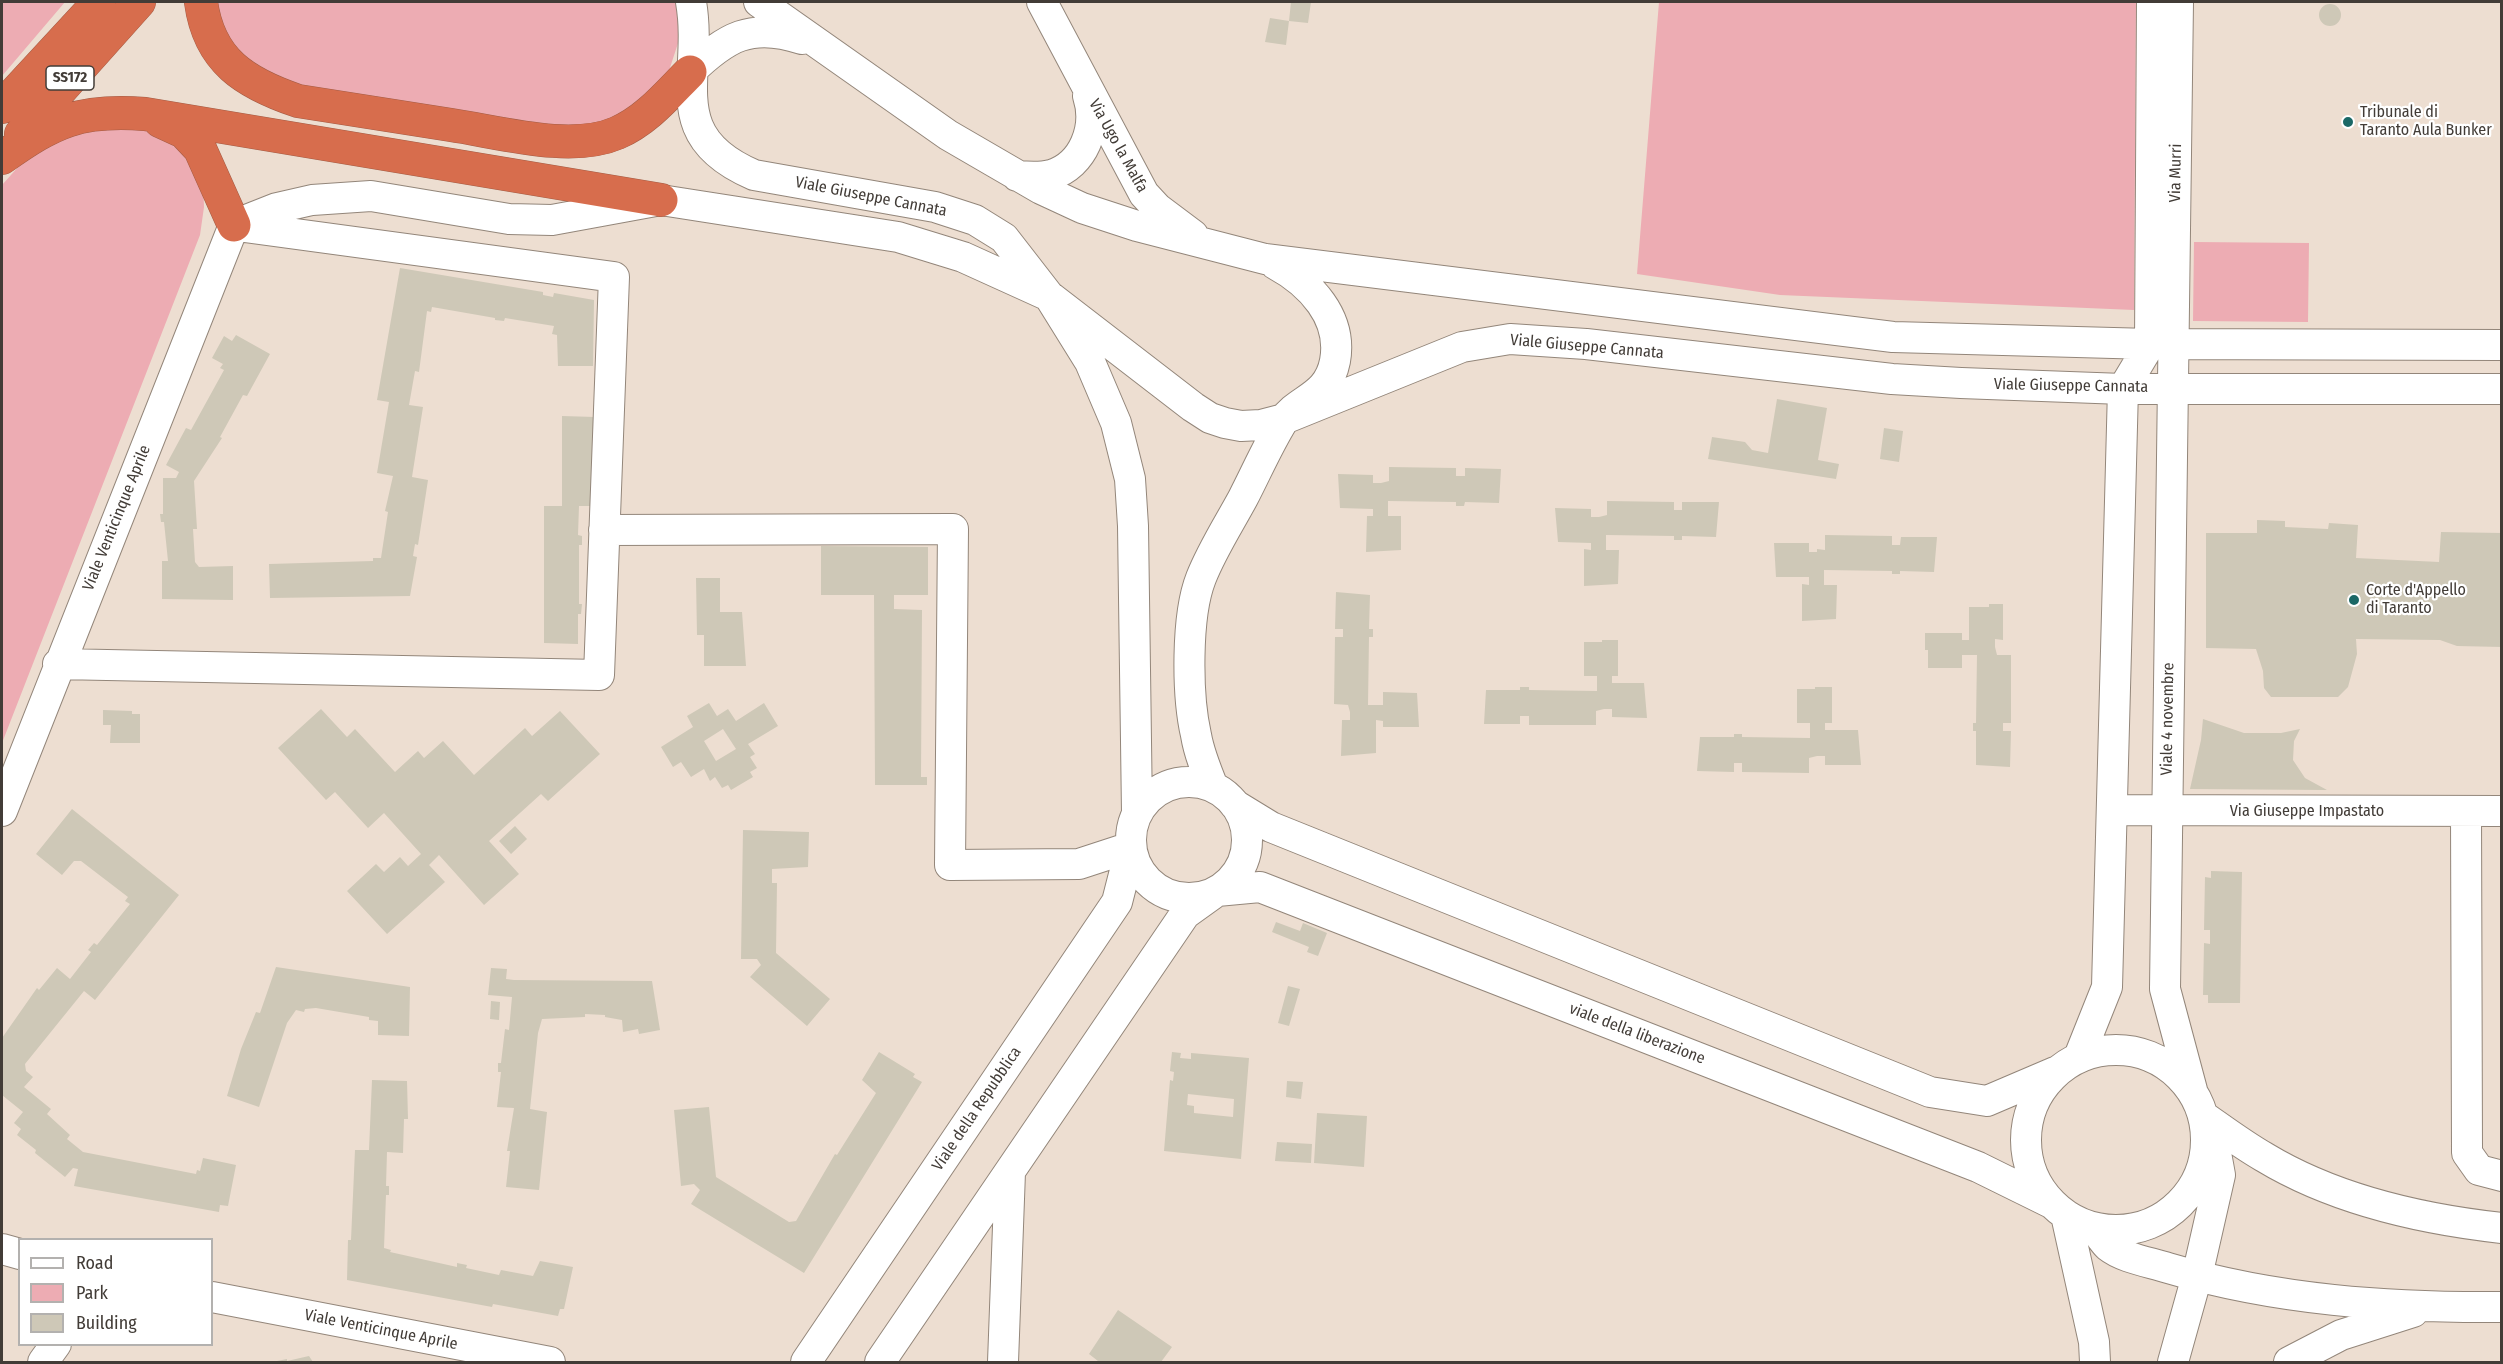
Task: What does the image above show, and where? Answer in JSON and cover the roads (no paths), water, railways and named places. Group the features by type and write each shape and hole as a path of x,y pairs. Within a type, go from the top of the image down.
{"highway":[{"name":"SS172","path":"2,107 99,2"},
{"name":"SS172","path":"2,157 139,2"},
{"path":"201,2 210,36 220,56 239,73 267,90 298,101 515,135 557,141 593,140 617,133 643,118 690,72"},
{"path":"2,157 39,132 63,121 106,112 145,114 661,200"},
{"path":"145,114 184,132 200,149 234,225"}],"street":[{"name":"Viale Giuseppe Cannata","path":"691,2 694,36 690,72 692,92 700,132 713,152 734,167 754,175 935,207 975,220 1004,238 1049,296 1210,418 1241,426 1284,419 1436,356 1482,342 1510,339 1540,340 1892,379 2123,389 2173,387 2502,389"},
{"path":"759,2 948,135 1017,176 1082,208 1210,246 1265,259 1893,338 2162,344 2502,345"},
{"name":"Via Ugo la Malfa","path":"1042,2 1144,194 1167,216 1210,246"},
{"name":"Via Murri","path":"2152,2 2162,344"},
{"name":"Via Murri","path":"2162,344 2178,2"},
{"path":"690,72 712,51 729,40 762,30 801,39 827,52"},
{"name":"Via Ugo la Malfa","path":"1017,176 1049,175 1060,171 1080,154 1086,144 1092,119 1086,88"},
{"path":"234,225 277,208 324,199 371,196 508,219 552,220 661,200 898,237 963,257 1049,296 1090,362 1116,423 1130,479 1134,538 1137,813"},
{"path":"58,664 599,675 614,277 234,225"},
{"name":"Viale Venticinque Aprile","path":"2,811 58,664 234,225"},
{"path":"880,1362 1185,914 1233,878 1243,861 1247,842 1244,822 1224,796 1195,734 1191,627 1195,601 1201,578 1284,419 1316,395 1328,380 1335,361 1335,342 1324,306 1311,288 1296,275 1265,259"},
{"path":"1745,362 1752,322"},
{"path":"2095,1362 2094,1342 2058,1209 2034,1179 2025,1151 2026,1122 2037,1095 2067,1065 2108,987 2123,389 2162,344"},
{"name":"Viale 4 novembre","path":"2162,344 2173,387 2165,989 2200,1114"},
{"path":"604,530 952,529 950,865 1079,864 1131,847"},
{"path":"1217,891 1199,897 1180,897 1162,891 1147,880 1136,865 1131,847 1131,829 1137,813 1148,799 1162,789 1187,783 1224,796 1271,827 1930,1092 1987,1101 2067,1065 2109,1050 2141,1053 2170,1067 2200,1114 2216,1153 2220,1175 2197,1276 2173,1362"},
{"name":"Via Giuseppe Impastato","path":"2112,810 2502,812"},
{"path":"2466,812 2467,1153 2479,1170 2502,1176"},
{"name":"Viale della Repubblica","path":"806,1362 1117,902 1131,847"},
{"name":"viale della liberazione","path":"1217,891 1260,887 1978,1167 2058,1209"},
{"path":"2094,1228 2122,1230 2149,1224 2172,1210 2191,1190 2203,1164 2200,1114"},
{"path":"2200,1114 2265,1158 2346,1195 2444,1221 2502,1228"},
{"path":"1004,1362 1010,1172"},
{"path":"2058,1209 2094,1228 2109,1246 2138,1259 2197,1276 2314,1299 2428,1307 2502,1307"},
{"path":"2,1249 18,1253"},
{"name":"Viale Venticinque Aprile","path":"213,1297 550,1362"},
{"path":"2289,1362 2341,1335 2428,1307"},
{"path":"43,1362 55,1346"}],"place":[{"name":"Tribunale di Taranto Aula Bunker","path":"2348,122"},
{"name":"Corte d'Appello di Taranto","path":"2354,600"}]}
